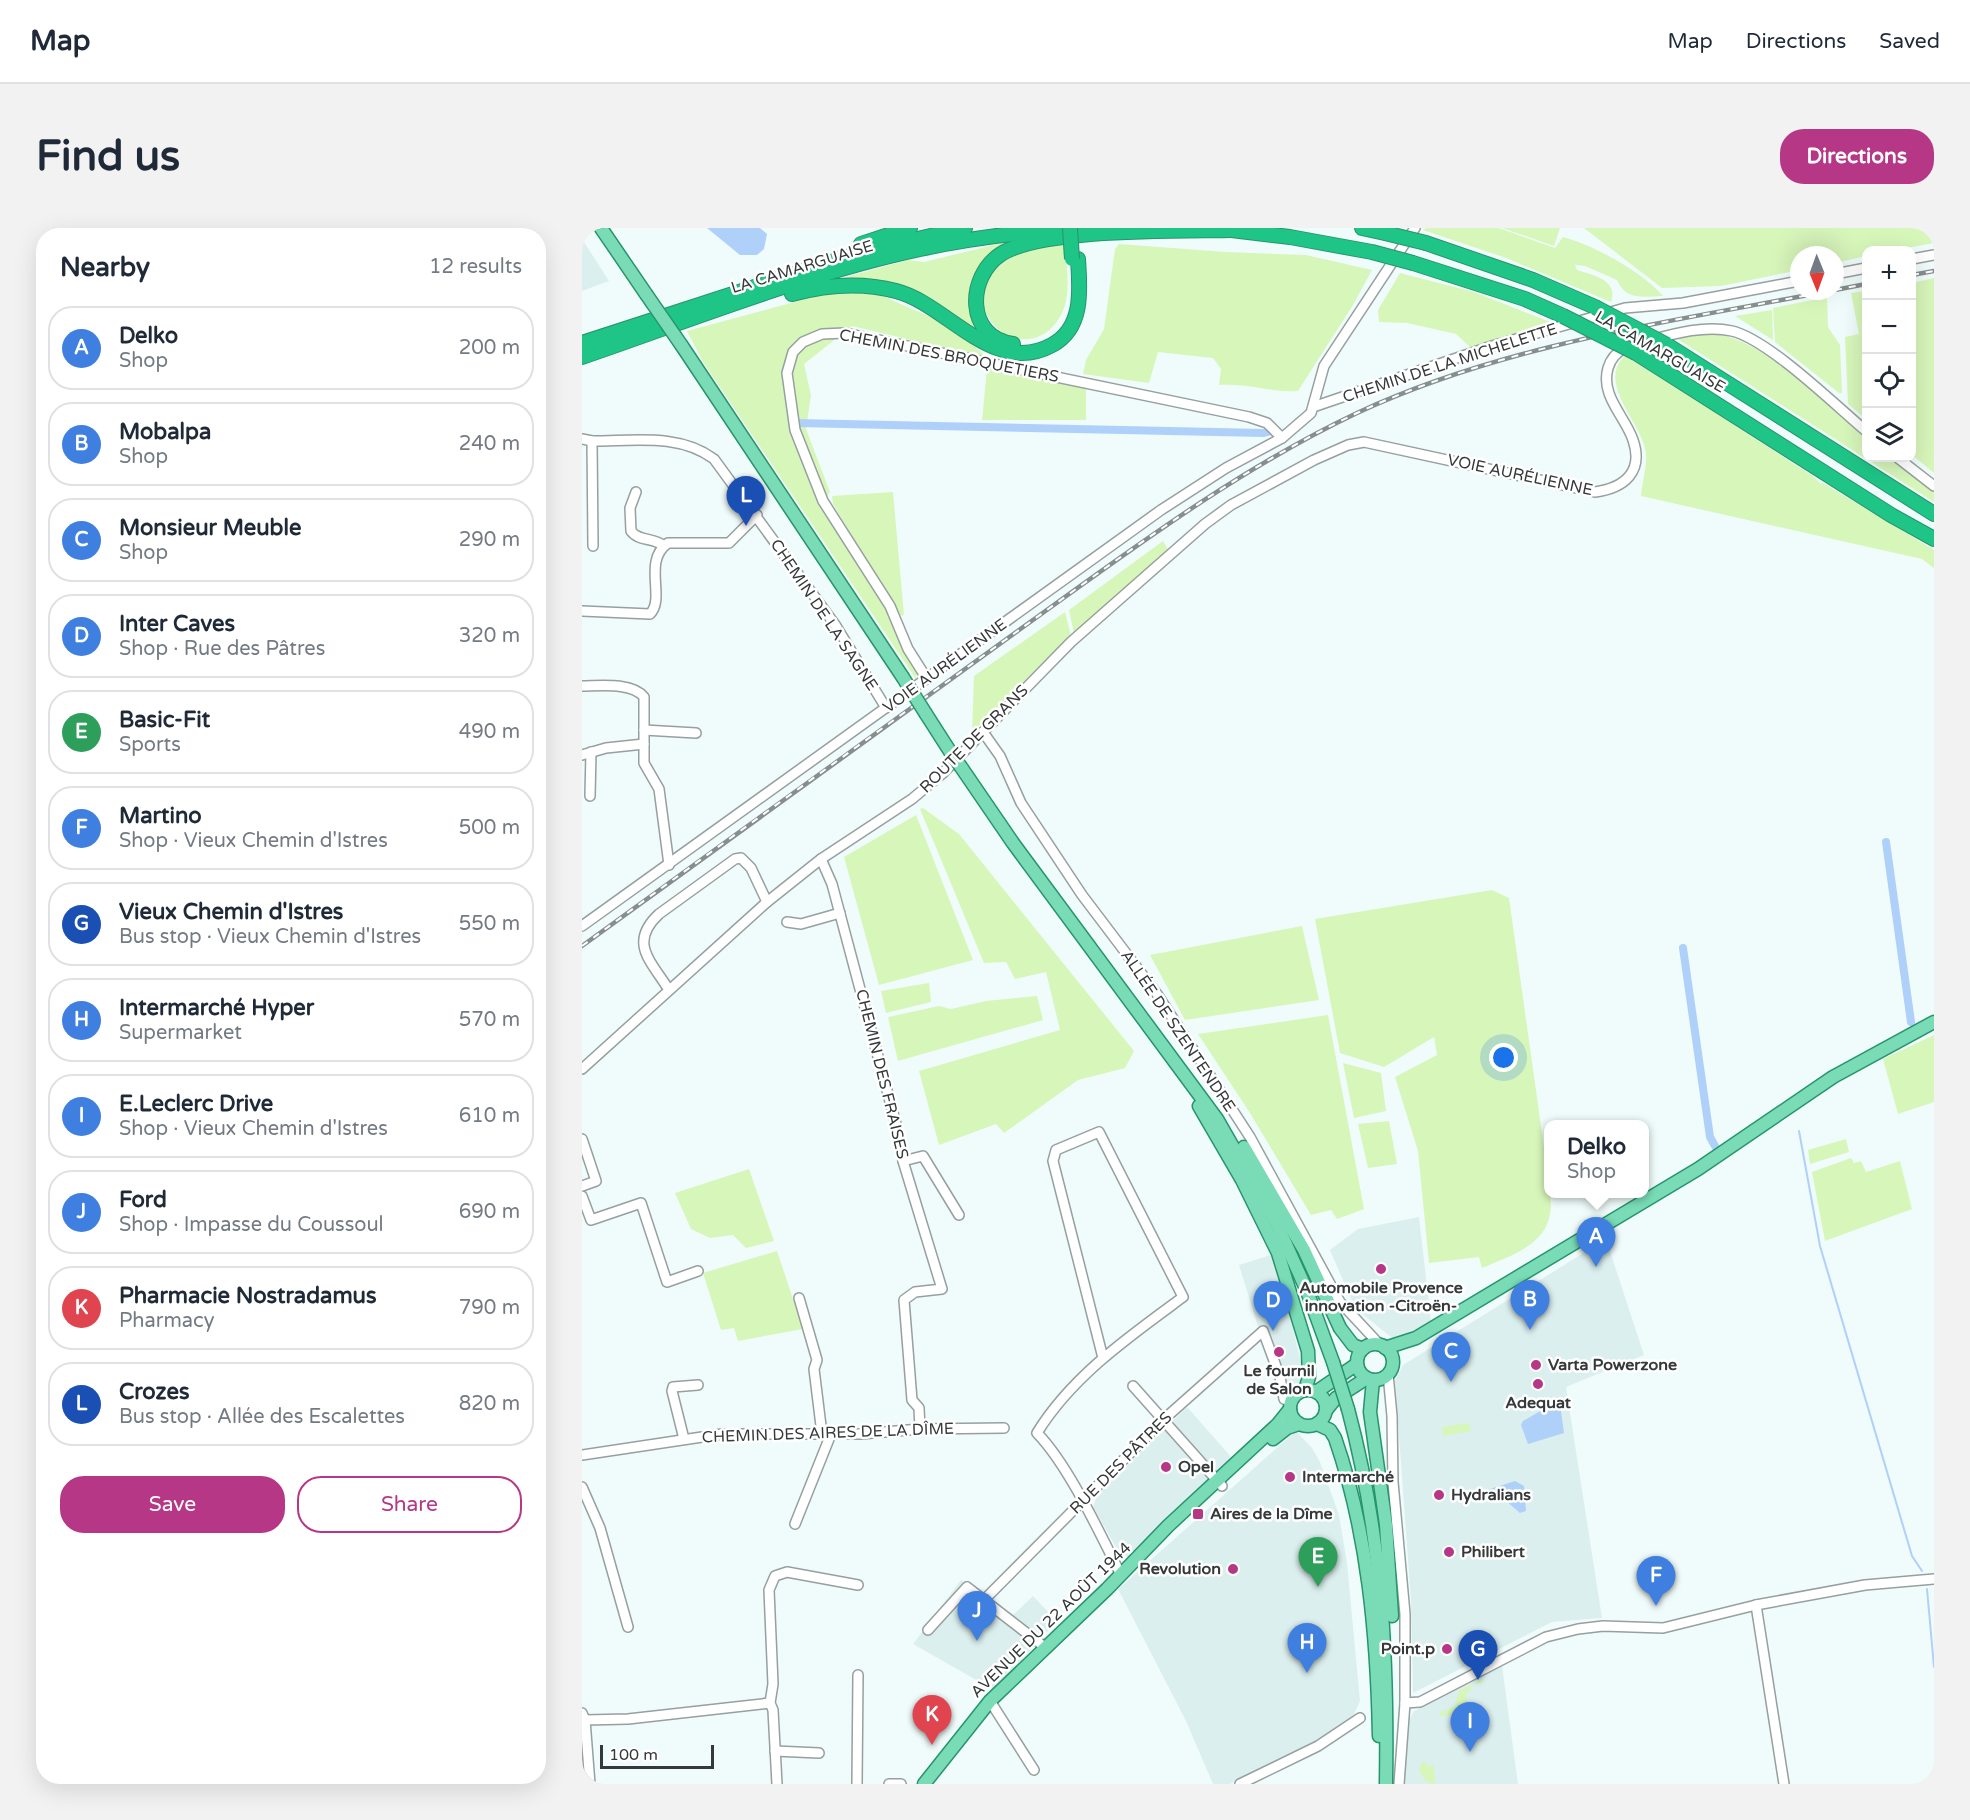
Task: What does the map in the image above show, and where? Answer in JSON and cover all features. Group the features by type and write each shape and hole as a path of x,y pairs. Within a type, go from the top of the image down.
{"highway":[{"path":"712,300 808,262 910,228"},
{"name":"LA CAMARGUAISE","path":"582,343 862,252 965,228"},
{"path":"689,320 830,286 867,286 897,291 926,303 990,345 1016,352 1039,351 1062,340 1076,317 1079,300 1073,228"},
{"name":"LA CAMARGUAISE","path":"582,357 816,278 918,249 986,237 1073,228"},
{"name":"LA CAMARGUAISE","path":"1203,228 1231,230 1372,252 1515,296 1563,316 1636,353 1934,539"},
{"name":"LA CAMARGUAISE","path":"1362,228 1384,230 1426,243 1533,280 1595,307 1667,345 1934,514"},
{"path":"1075,259 1073,298 1067,318 1058,332 1043,342 1023,346 1005,344 989,332 978,316 974,300 976,285 990,263 1013,248 1058,238 1117,233 1231,230"}],"main road":[{"path":"601,228 1013,843 1217,1119 1276,1222 1307,1291 1333,1362 1348,1409 1369,1497 1385,1624 1387,1749"},
{"path":"1326,1409 1336,1398 1377,1378 1416,1338 1658,1194 1833,1077 1934,1022"},
{"path":"1182,1072 1242,1180 1278,1253 1308,1351 1310,1391"},
{"path":"1217,1119 1227,1123 1247,1150 1304,1250 1340,1328 1353,1345 1374,1347 1416,1338"},
{"path":"1310,1391 1324,1399 1326,1409 1324,1418 1310,1426 1299,1424 1291,1415 1290,1405 1296,1394 1310,1391 1357,1364 1374,1347"},
{"path":"1374,1347 1393,1360"},
{"path":"1357,1364 1360,1372 1377,1378"},
{"path":"1377,1378 1370,1412 1386,1525 1392,1616 1386,1784"},
{"name":"AVENUE DU 22 AOÛT 1944","path":"1239,1465 1278,1424 1290,1405"},
{"name":"AVENUE DU 22 AOÛT 1944","path":"924,1784 990,1701 1159,1537 1239,1465 1283,1430 1299,1424"},
{"path":"1317,1424 1330,1430 1335,1438 1359,1525 1373,1634 1379,1784"}],"street":[{"path":"1312,410 1314,394 1324,366 1415,228"},
{"path":"1916,258 1934,255"},
{"path":"1844,272 1862,269"},
{"name":"CHEMIN DE LA MICHELETTE","path":"1312,410 1492,345 1625,308 1683,303 1790,283"},
{"name":"VOIE AURÉLIENNE","path":"1314,460 1348,445 1364,442 1595,492 1612,490 1623,484 1632,470 1635,450 1633,439 1612,404 1607,383 1607,369 1613,357 1628,346 1674,334 1715,329 1732,331 1760,344 1862,428"},
{"name":"CHEMIN DES BROQUETIERS","path":"927,679 908,649 890,606 823,501 795,430 787,373 793,352 802,342 822,334 845,333 1250,417 1267,423 1282,438"},
{"name":"VOIE AURÉLIENNE","path":"582,926 1161,510 1226,468 1282,438 1312,410"},
{"name":"CHEMIN DE LA SAGNE","path":"582,439 592,441 664,440 684,443 703,451 724,470 757,515 836,626 886,708"},
{"path":"592,441 593,546"},
{"name":"ROUTE DE GRANS","path":"582,1069 766,902 821,859 912,799 943,773 1071,642 1205,524 1232,506 1314,460"},
{"path":"1903,462 1934,486"},
{"path":"636,492 630,508 630,531 638,537 659,541 664,546"},
{"path":"582,611 650,614 655,605 654,569 664,546 668,543 729,543 757,515"},
{"path":"582,687 608,685 641,693 644,697 644,763 659,789 669,865"},
{"path":"644,730 696,733"},
{"name":"ALLÉE DE SZENTENDRE","path":"983,732 1000,756 1021,803 1082,895 1157,994 1250,1137 1340,1302 1368,1332 1374,1347"},
{"path":"590,796 586,754 644,744"},
{"path":"669,990 642,945 645,929 659,914 735,859 741,858 751,868 766,902"},
{"name":"CHEMIN DES FRAISES","path":"821,859 832,884 898,1133 903,1161 942,1289 915,1292 904,1300 912,1400 919,1408 920,1430"},
{"path":"787,922 801,924 840,913"},
{"path":"1103,1358 1097,1342 1053,1161 1056,1150 1099,1132 1183,1297 1113,1348 1049,1413 1037,1433 1047,1443 1083,1501 1121,1575"},
{"path":"582,1139 596,1182 582,1186"},
{"path":"903,1161 923,1156 959,1215"},
{"path":"582,1196 591,1220 641,1203 667,1282 698,1271"},
{"path":"795,1524 826,1434 814,1369 817,1360 800,1298"},
{"name":"RUE DES PÂTRES","path":"984,1600 1162,1420 1263,1331 1280,1377 1284,1399 1290,1405"},
{"path":"1097,1342 1113,1348"},
{"path":"1377,1378 1388,1393 1392,1416 1393,1494 1405,1614 1405,1703 1399,1784"},
{"path":"684,1439 672,1390 673,1387 698,1385"},
{"path":"1133,1386 1219,1483"},
{"name":"CHEMIN DES AIRES DE LA DÎME","path":"582,1455 722,1434 826,1434 1004,1428"},
{"path":"582,1487 600,1528 628,1627"},
{"path":"777,1784 773,1710 770,1702 774,1684 769,1590 776,1575 788,1572 858,1586"},
{"path":"1405,1703 1420,1702 1546,1637 1603,1626 1663,1628 1756,1605 1865,1585 1934,1579"},
{"path":"928,1630 967,1587 1046,1648"},
{"path":"1756,1605 1784,1784"},
{"path":"856,1784 858,1675"},
{"path":"990,1701 1034,1770"},
{"path":"590,1784 584,1717 628,1719 770,1702"},
{"path":"858,1714 863,1711 864,1704"},
{"path":"1240,1784 1318,1746 1360,1718"},
{"path":"776,1751 819,1753"},
{"path":"889,1784 901,1784"}],"shaded area":[{"path":"582,239 609,281 582,291"},
{"path":"1419,1217 1431,1321 1402,1336 1392,1338 1355,1308 1330,1250 1358,1229"},
{"path":"1606,1239 1644,1355 1566,1387 1602,1618 1552,1622 1413,1693 1411,1601 1395,1381 1403,1365"},
{"path":"1271,1255 1280,1278 1305,1378 1291,1391 1277,1388 1239,1265"},
{"path":"1187,1407 1232,1458 1128,1557 1120,1554 1093,1507 1097,1495"},
{"path":"1296,1431 1312,1448 1320,1462 1339,1515 1347,1563 1360,1701 1350,1723 1230,1784 1213,1784 1186,1721 1118,1589"},
{"path":"961,1580 1013,1615 1033,1596 1057,1621 994,1690 913,1644"},
{"path":"1502,1666 1518,1784 1405,1784 1409,1720 1414,1711"}],"green space":[{"path":"1426,228 1499,228 1555,248 1563,237 1617,260 1643,278 1663,296 1635,296 1625,291 1617,280 1585,266 1575,265 1577,270 1597,277 1608,284 1611,288 1611,302 1506,258 1423,230"},
{"path":"1502,228 1560,228 1554,246"},
{"path":"1584,228 1934,228 1934,243 1916,246 1862,246 1862,257 1844,261 1844,246 1790,246 1790,272 1721,286 1662,288"},
{"path":"1014,240 983,264 973,278 970,300 980,335 933,304 835,280 908,260 924,262"},
{"path":"1065,243 1067,293 1064,308 1056,323 1045,333 1032,339 1019,339 1006,335 986,314 981,297 994,270 1012,255"},
{"path":"1119,244 1306,255 1372,270 1353,305 1298,391 1219,385 1221,369 1213,358 1158,352 1149,383 1083,374 1086,360 1104,329 1115,249"},
{"path":"1400,273 1474,292 1558,325 1471,348 1456,334 1407,323 1379,322 1378,310"},
{"path":"1934,278 1934,473 1916,458 1916,282"},
{"path":"832,292 878,294 944,323 990,359 852,326 804,364 811,395 806,429 830,492 821,504 888,613 898,640 917,672 916,679 703,362 687,331"},
{"path":"1862,292 1862,416 1848,404 1845,337 1859,334 1851,293"},
{"path":"1812,300 1827,300 1828,327 1840,345 1842,393 1839,393 1775,342 1773,308"},
{"path":"1772,310 1773,340 1735,316"},
{"path":"1712,333 1732,338 1773,359 1862,432 1862,456 1676,338"},
{"path":"1625,356 1813,476 1821,484 1823,483 1934,550 1934,568 1922,559 1641,496 1646,454 1638,430 1618,391 1615,379 1617,367"},
{"path":"987,369 1086,388 1086,420 982,420"},
{"path":"1871,462 1900,462 1934,488 1934,502"},
{"path":"893,492 904,615 899,616 833,504 832,496"},
{"path":"1163,541 1169,551 1074,634 1069,610"},
{"path":"1065,612 1071,636 972,732 974,676"},
{"path":"923,808 959,834 1134,1051 1125,1068 1078,1080 1004,1133 996,1124 939,1145 919,1071 1060,1030 1046,972 1015,979 1006,962 984,963 920,809"},
{"path":"916,815 973,960 879,985 844,857"},
{"path":"1492,890 1509,898 1544,1147 1544,1198 1550,1198 1551,1210 1541,1235 1521,1251 1482,1268 1479,1257 1429,1263 1418,1151 1395,1077 1437,1055 1434,1037 1384,1067 1340,1053 1315,919"},
{"path":"1302,926 1319,1000 1185,1020 1150,955"},
{"path":"929,983 931,1002 886,1013 881,991"},
{"path":"1037,996 1043,1020 898,1061 888,1017 939,1006 951,1009 986,1001"},
{"path":"1328,1015 1364,1209 1337,1219 1331,1210 1311,1215 1250,1113 1198,1034"},
{"path":"1934,1035 1934,1102 1898,1114 1883,1059"},
{"path":"1343,1063 1381,1073 1386,1111 1354,1118"},
{"path":"1389,1121 1397,1164 1368,1168 1358,1124"},
{"path":"1846,1139 1849,1152 1810,1164 1808,1150"},
{"path":"1851,1158 1854,1163 1861,1161 1866,1172 1900,1161 1912,1209 1825,1241 1812,1172"},
{"path":"749,1169 774,1241 746,1248 733,1235 710,1238 691,1229 675,1193"},
{"path":"777,1251 803,1329 738,1341 734,1328 721,1330 703,1273"},
{"path":"1469,1423 1471,1431 1443,1436 1442,1427"},
{"path":"1482,1679 1482,1683 1471,1685 1471,1691 1466,1692 1468,1708 1475,1712 1440,1716 1440,1712 1454,1707 1459,1691"},
{"path":"1422,1762 1426,1762 1427,1766 1434,1765 1435,1784 1427,1781 1422,1775 1419,1769"}],"water":[{"path":"707,228 760,228 767,234 764,249 757,255 740,255"},
{"path":"1556,1402 1560,1404 1564,1433 1528,1444 1521,1425 1523,1421"},
{"path":"1515,1481 1524,1486 1526,1511 1520,1513 1505,1500 1485,1500 1484,1491"}],"waterway":[{"path":"796,423 1264,433 1275,430"},
{"path":"1886,842 1911,1022"},
{"path":"1683,948 1710,1137 1715,1146"},
{"path":"1799,1131 1820,1246 1912,1556 1922,1571"},
{"path":"1927,1589 1934,1667"}],"railway":[{"path":"1916,274 1934,271"},
{"path":"1844,288 1862,285"},
{"path":"582,946 1142,542 1268,460 1312,436 1357,413 1413,389 1529,352 1649,325 1790,298"}],"place":[{"name":"Crozes","path":"746,526"},
{"name":"Delko","path":"1596,1267"},
{"name":"Automobile Provence innovation -Citroën-","path":"1381,1269"},
{"name":"Mobalpa","path":"1530,1330"},
{"name":"Inter Caves","path":"1273,1331"},
{"name":"Le fournil de Salon","path":"1279,1352"},
{"name":"Varta Powerzone","path":"1536,1365"},
{"name":"Monsieur Meuble","path":"1451,1382"},
{"name":"Adequat","path":"1538,1384"},
{"name":"Opel","path":"1166,1467"},
{"name":"Intermarché","path":"1290,1477"},
{"name":"Hydralians","path":"1439,1495"},
{"name":"Aires de la Dîme","path":"1198,1514"},
{"name":"Philibert","path":"1449,1552"},
{"name":"Revolution","path":"1233,1569"},
{"name":"Basic-Fit","path":"1318,1587"},
{"name":"Martino","path":"1656,1606"},
{"name":"Ford","path":"977,1641"},
{"name":"Point.p","path":"1447,1649"},
{"name":"Intermarché Hyper","path":"1307,1673"},
{"name":"Vieux Chemin d'Istres","path":"1478,1680"},
{"name":"Pharmacie Nostradamus","path":"932,1745"},
{"name":"E.Leclerc Drive","path":"1470,1752"}]}
